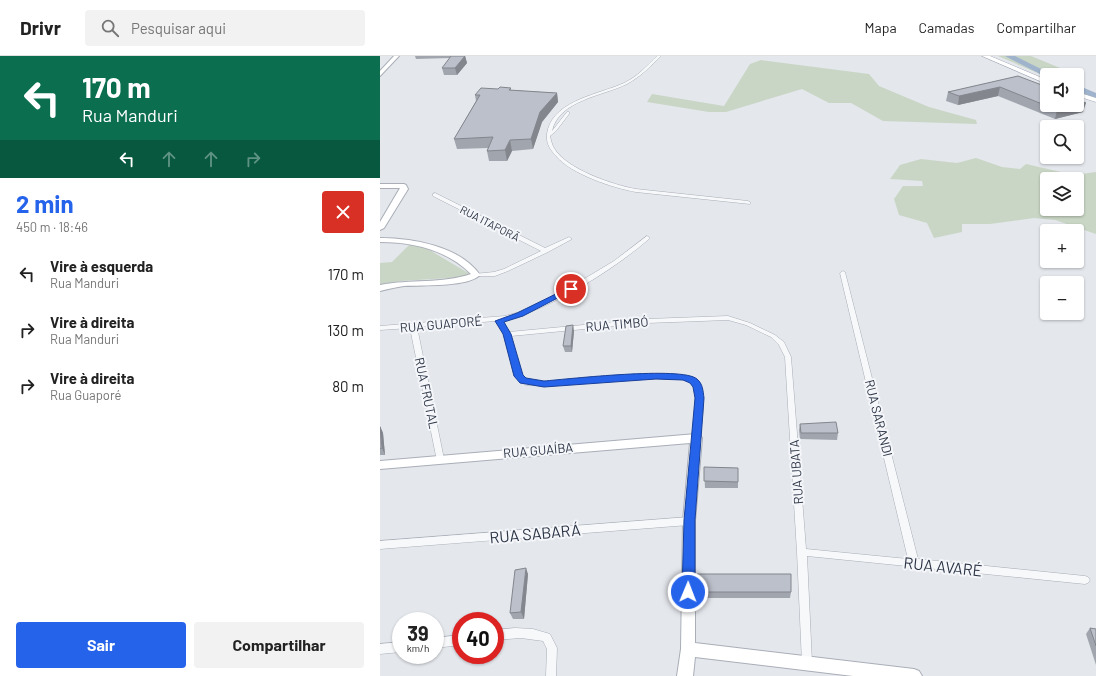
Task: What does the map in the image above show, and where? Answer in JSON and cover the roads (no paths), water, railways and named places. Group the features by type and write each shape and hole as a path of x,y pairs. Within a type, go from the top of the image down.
{"main road":[{"path":"985,56 1040,79"},
{"path":"1084,96 1096,100"}],"street":[{"path":"380,74 396,56"},
{"path":"659,56 628,82 590,96 563,111 551,124 549,135 550,147 558,156 579,171 622,188 748,203"},
{"path":"549,135 556,131 562,118 578,105 632,82 664,56"},
{"path":"380,186 404,186 404,189 380,228"},
{"name":"RUA ITAPORÃ","path":"435,195 546,251"},
{"name":"RUA GUAPORÉ","path":"380,328 490,320 499,321 532,308 605,270 647,238"},
{"path":"380,288 400,283 462,279 476,275 500,272 569,239"},
{"path":"380,240 420,243 432,247 469,267 476,275"},
{"name":"RUA SARANDI","path":"843,273 914,563"},
{"name":"RUA TIMBÓ","path":"507,334 647,321 728,318"},
{"name":"RUA UBATA","path":"728,318 748,324 773,336 782,344 788,357 802,552 807,663"},
{"path":"499,321 507,334 518,376 529,383 544,384 656,376 684,377 694,380 698,387 700,398 690,520 688,649 685,676"},
{"name":"RUA FRUTAL","path":"413,326 440,459"},
{"name":"RUA GUAÍBA","path":"380,465 696,438"},
{"name":"RUA SABARÁ","path":"380,545 690,520"},
{"name":"RUA AVARÉ","path":"802,552 1085,580"},
{"path":"504,634 534,633 546,638 552,648 551,676"},
{"path":"380,649 392,648"},
{"path":"688,649 914,676"}],"waterway":[{"path":"1009,56 1040,71"},
{"path":"1084,91 1096,96"}]}
